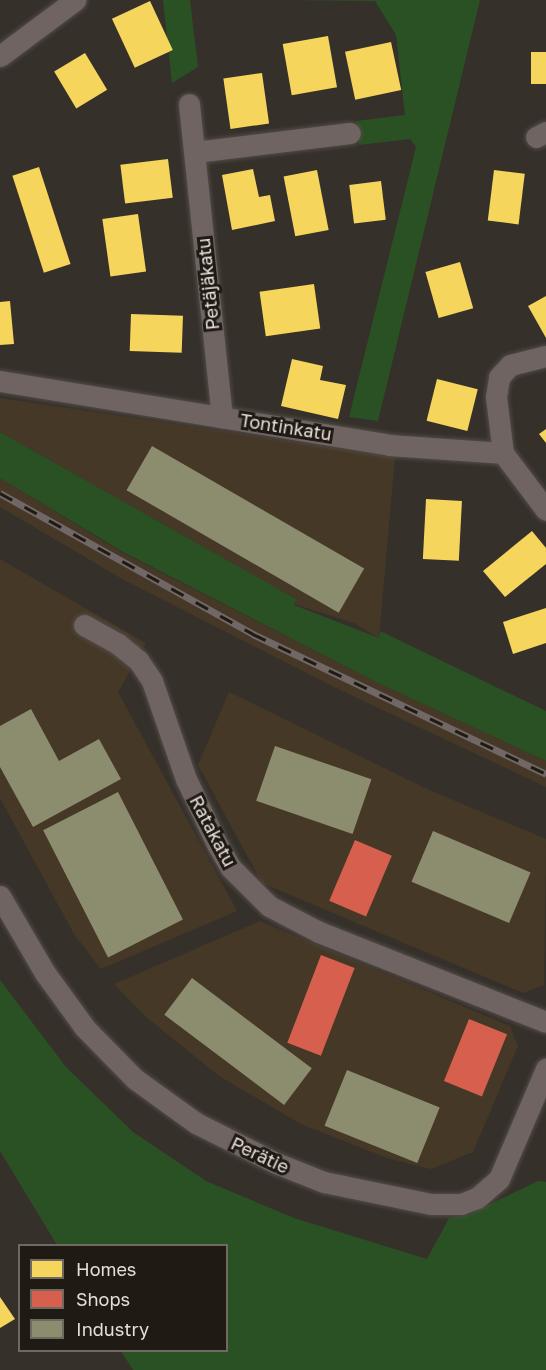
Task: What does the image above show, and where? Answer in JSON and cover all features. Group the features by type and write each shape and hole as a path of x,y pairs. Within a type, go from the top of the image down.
{"street":[{"path":"0,56 75,0"},
{"name":"Petäjäkatu","path":"189,104 222,417"},
{"path":"195,152 350,133"},
{"path":"546,356 510,365 499,377 497,415 503,453 546,510"},
{"name":"Tontinkatu","path":"0,381 389,445 503,453"},
{"name":"Ratakatu","path":"84,625 118,644 138,660 152,681 186,779 217,844 231,868 269,906 319,932 546,1022"},
{"name":"Perätie","path":"0,896 45,973 85,1028 135,1079 205,1128 324,1182 431,1204 461,1204 477,1198 499,1179 546,1069"}],"shaded area":[{"path":"0,398 395,457 379,638 354,623 294,604 296,599 0,432"},
{"path":"0,478 123,553 374,681 546,761 546,787 336,688 124,580 0,507"},
{"path":"0,559 146,643 118,692 237,911 101,969 74,934 0,798"},
{"path":"229,692 429,790 546,839 544,985 523,993 262,883 198,765"},
{"path":"260,921 510,1026 518,1046 473,1152 431,1169 387,1158 301,1124 219,1076 146,1017 114,984"}],"green space":[{"path":"163,0 190,0 198,67 172,83"},
{"path":"285,0 480,0 378,421 349,417 416,147 410,139 359,145 356,121 405,115 396,35 375,1"},
{"path":"0,432 296,599 294,605 379,638 380,631 546,711 546,761 374,681 123,552 0,478"},
{"path":"0,980 66,1067 133,1132 206,1181 294,1218 427,1259 449,1218 468,1215 538,1181 546,1182 546,1370 133,1370 122,1352 228,1352 228,1244 56,1244 0,1151"}],"building: Homes":[{"path":"150,1 173,50 135,68 112,19"},
{"path":"328,36 337,87 292,95 283,44"},
{"path":"391,42 401,90 355,100 345,52"},
{"path":"531,52 546,52 546,84 531,84"},
{"path":"85,53 107,90 76,108 54,72"},
{"path":"262,73 269,124 230,129 223,78"},
{"path":"168,159 173,198 125,204 120,165"},
{"path":"39,167 71,264 44,273 12,176"},
{"path":"253,169 259,197 270,195 275,221 232,230 222,175"},
{"path":"317,170 329,230 295,236 284,176"},
{"path":"494,170 525,174 519,224 488,221"},
{"path":"381,181 386,220 354,224 349,185"},
{"path":"138,214 146,271 110,276 102,219"},
{"path":"460,262 473,308 439,318 425,272"},
{"path":"314,284 320,329 266,336 260,292"},
{"path":"546,296 546,338 528,306"},
{"path":"10,301 14,344 0,345 0,302"},
{"path":"131,314 183,316 182,353 130,351"},
{"path":"292,359 323,366 320,380 346,385 338,419 281,406"},
{"path":"437,379 478,389 467,431 427,421"},
{"path":"546,429 546,443 539,434"},
{"path":"426,499 462,501 459,561 423,559"},
{"path":"532,531 546,548 546,564 505,597 483,571"},
{"path":"546,608 546,643 513,654 503,622"},
{"path":"0,1297 15,1319 0,1328"}],"building: Shops":[{"path":"355,840 392,856 366,916 329,901"},
{"path":"321,955 355,968 321,1056 287,1043"},
{"path":"469,1019 507,1034 482,1096 444,1081"}],"building: Industry":[{"path":"152,446 364,568 339,613 126,490"},
{"path":"31,709 59,761 99,739 121,779 33,827 0,767 0,726"},
{"path":"275,746 371,779 353,834 256,801"},
{"path":"118,792 183,919 108,958 43,830"},
{"path":"433,831 531,872 509,923 412,882"},
{"path":"192,978 312,1068 284,1105 164,1015"},
{"path":"347,1070 440,1107 417,1163 325,1126"}],"railway":[{"path":"0,493 253,634 546,774"}]}
